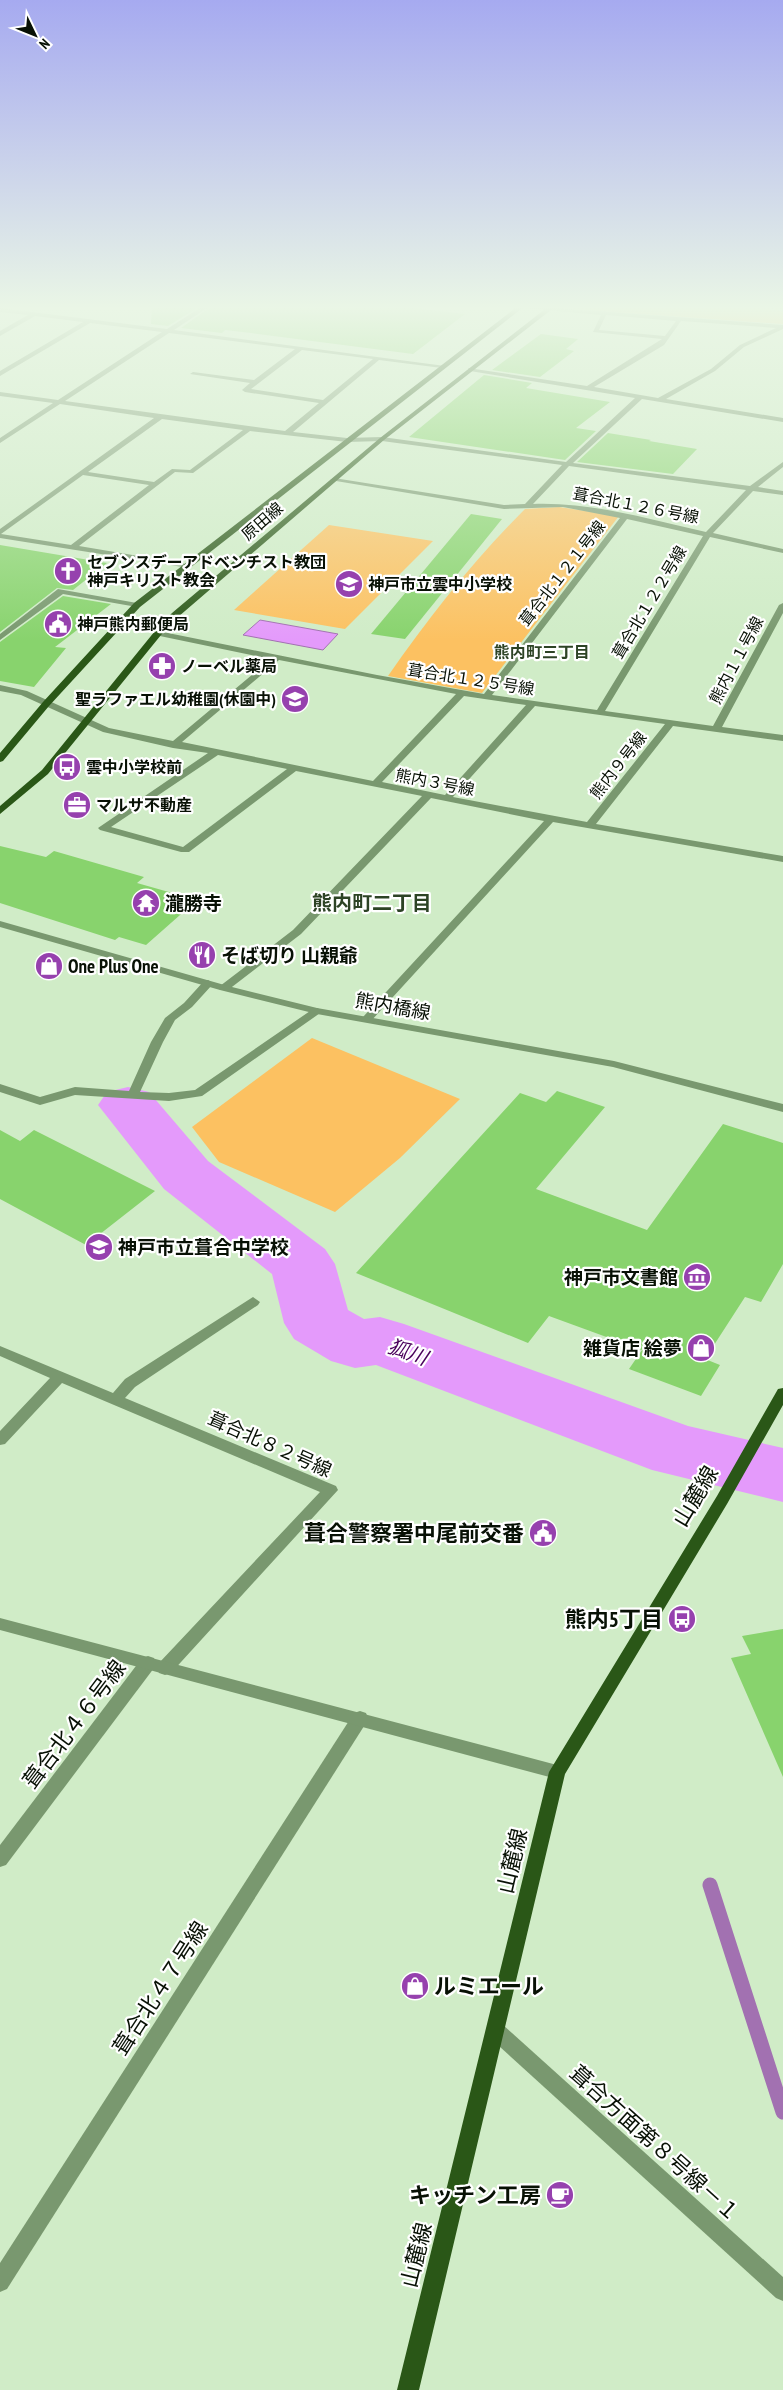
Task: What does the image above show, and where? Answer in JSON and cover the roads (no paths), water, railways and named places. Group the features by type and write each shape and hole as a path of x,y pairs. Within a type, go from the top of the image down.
{"main road":[{"name":"原田線","path":"0,759 46,704 137,605 376,418"},
{"name":"原田線","path":"0,811 45,772 158,633 409,418"},
{"name":"山麓線","path":"408,2390 557,1772 722,1500 783,1393"}],"street":[{"path":"0,441 36,418"},
{"path":"0,532 159,418"},
{"path":"171,418 249,429 347,440 382,439 783,493"},
{"path":"286,433 305,418"},
{"path":"526,506 566,465 618,418"},
{"path":"768,418 783,420"},
{"path":"72,548 174,470 191,472 249,429"},
{"name":"葺合北１２２号線","path":"599,713 709,533 751,489 783,464"},
{"path":"82,473 155,484"},
{"name":"葺合北１２６号線","path":"334,480 504,507 563,505 626,515 783,550"},
{"name":"葺合北１２１号線","path":"486,697 626,515"},
{"path":"0,536 186,566"},
{"path":"0,638 61,591 137,605"},
{"name":"熊内１１号線","path":"716,730 783,605"},
{"name":"葺合北１２５号線","path":"158,633 377,678 462,693 670,724 783,738"},
{"path":"173,745 278,657"},
{"name":"熊内３号線","path":"0,688 24,693 106,730 173,745 427,796 783,859"},
{"path":"374,785 462,693"},
{"path":"446,799 532,704"},
{"name":"熊内９号線","path":"589,826 670,724"},
{"path":"215,753 102,828 185,850 293,769"},
{"path":"224,988 297,932 427,796"},
{"path":"367,1019 551,819"},
{"name":"熊内橋線","path":"0,924 224,988 317,1011 614,1064 783,1108"},
{"path":"133,1095 157,1042 171,1018 188,1005 208,983"},
{"path":"0,1088 40,1101 75,1091 169,1097 198,1094 317,1011"},
{"path":"115,1400 130,1383 253,1302"},
{"name":"葺合北８２号線","path":"0,1351 331,1490 166,1668"},
{"path":"0,1440 60,1376"},
{"path":"2,1627 360,1718 557,1772"},
{"name":"葺合北４６号線","path":"0,1859 148,1664"},
{"name":"葺合北４７号線","path":"0,2282 360,1718"},
{"name":"葺合方面第８号線－１","path":"495,2030 783,2291"}],"waterway":[{"name":"狐川","path":"128,1105 186,1175 302,1264 318,1323 355,1344 380,1341 678,1451 783,1475"},
{"path":"710,1885 783,2112"}],"place":[{"name":"セブンスデーアドベンチスト教団 神戸キリスト教会","path":"68,571"},
{"name":"神戸市立雲中小学校","path":"349,584"},
{"name":"神戸熊内郵便局","path":"58,624"},
{"name":"ノーベル薬局","path":"162,666"},
{"name":"聖ラファエル幼稚園(休園中)","path":"295,699"},
{"name":"雲中小学校前","path":"67,767"},
{"name":"マルサ不動産","path":"77,805"},
{"name":"瀧勝寺","path":"146,903"},
{"name":"そば切り 山親爺","path":"202,955"},
{"name":"One Plus One","path":"49,966"},
{"name":"神戸市立葺合中学校","path":"99,1247"},
{"name":"神戸市文書館","path":"697,1277"},
{"name":"雑貨店 絵夢","path":"701,1348"},
{"name":"葺合警察署中尾前交番","path":"543,1533"},
{"name":"熊内5丁目","path":"682,1619"},
{"name":"ルミエール","path":"415,1986"},
{"name":"キッチン工房","path":"560,2195"}],"district":[{"name":"熊内町三丁目","path":"542,652"},
{"name":"熊内町二丁目","path":"372,903"}]}
